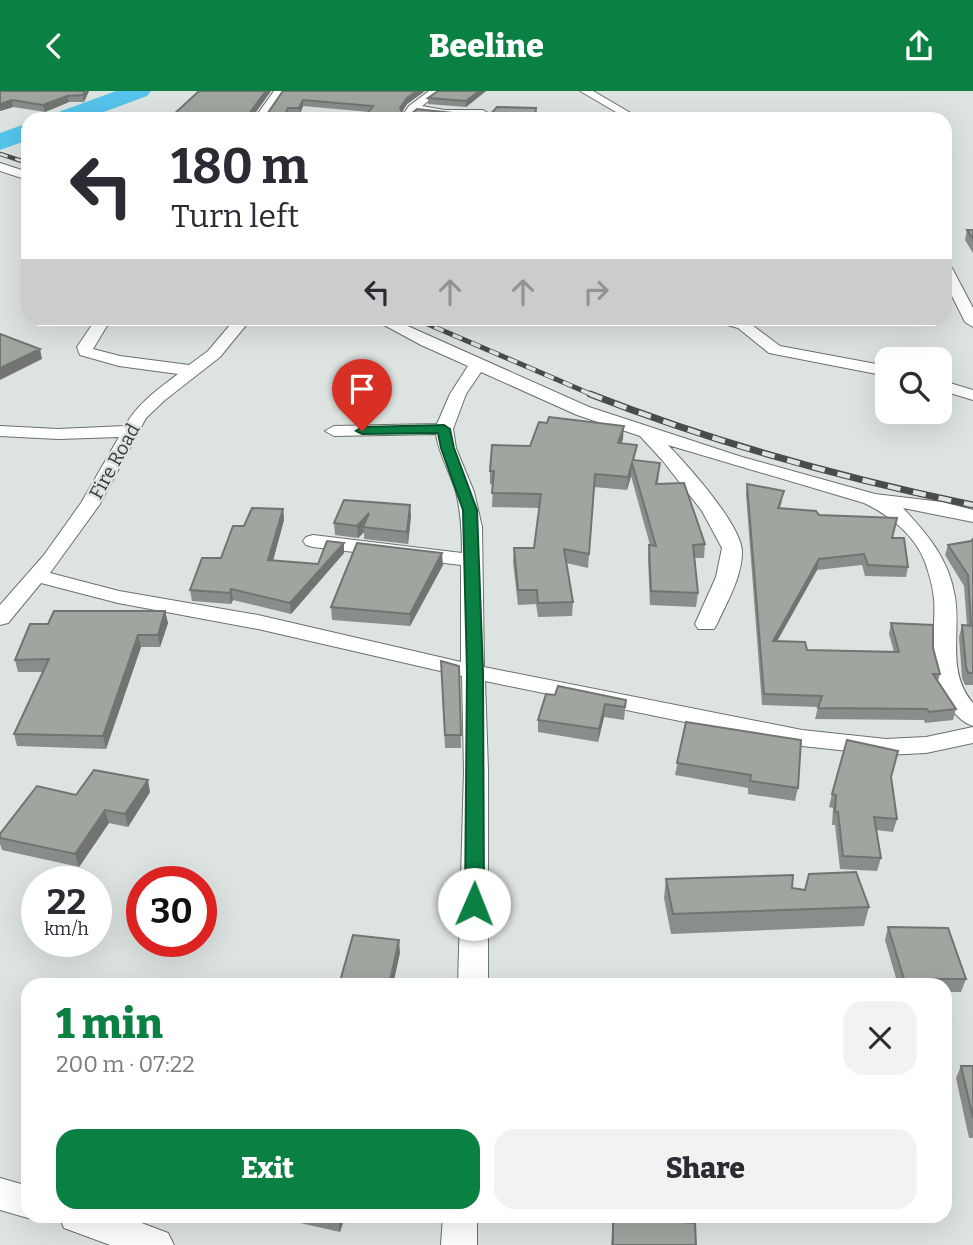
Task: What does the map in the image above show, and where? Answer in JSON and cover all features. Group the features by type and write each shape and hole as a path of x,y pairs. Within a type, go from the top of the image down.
{"street":[{"path":"265,112 279,91"},
{"path":"410,112 436,91"},
{"path":"584,91 623,112"},
{"path":"413,108 438,112"},
{"path":"0,167 21,174"},
{"path":"952,282 973,322"},
{"path":"98,326 85,347 86,352 119,361 194,371"},
{"name":"Fire Road","path":"0,618 37,576 90,504 131,431 149,405 214,354 237,326"},
{"path":"396,326 583,411 647,434 872,499 972,511"},
{"path":"744,326 775,350 875,369"},
{"path":"472,978 475,672 470,510 447,448 444,429 458,394 477,365"},
{"path":"952,389 973,395"},
{"path":"334,431 444,429"},
{"path":"4,434 131,431"},
{"path":"647,434 681,471 720,522 733,544 730,567 706,624"},
{"path":"872,499 895,511 911,527 935,561 945,598 944,661 956,698 973,718"},
{"path":"313,541 442,555 472,561"},
{"path":"37,576 118,597 258,622 475,672 676,714 853,745 926,745 973,735"},
{"path":"0,1194 21,1200"},
{"path":"95,1223 156,1245"},
{"path":"459,1245 460,1223"}],"building":[{"path":"0,91 85,91 83,95 67,96 43,105 12,100 0,104"},
{"path":"199,91 266,91 251,112 176,112"},
{"path":"283,91 417,91 407,98 400,108 402,112 368,112 373,106 303,100 299,108 288,108 286,112 268,112"},
{"path":"438,91 479,91 466,101 428,98"},
{"path":"497,107 536,108 536,112 492,112"},
{"path":"417,109 444,112 413,112"},
{"path":"0,334 40,349 0,368"},
{"path":"549,417 624,426 618,443 637,445 633,460 660,463 656,484 684,483 705,544 693,545 698,593 651,591 649,545 656,546 632,463 628,477 595,474 589,554 564,549 573,602 538,603 537,590 518,590 514,548 534,548 541,494 492,493 492,445 530,446 539,422 547,423"},
{"path":"747,484 784,491 778,508 816,511 819,515 897,518 892,538 904,538 908,567 868,565 864,554 819,559 773,641 805,642 807,650 899,652 891,623 933,625 933,648 940,674 933,674 956,709 929,712 927,709 818,708 822,696 764,694"},
{"path":"344,500 410,505 407,532 363,527 369,513 357,526 334,523"},
{"path":"252,508 283,509 268,560 318,564 327,541 344,543 290,603 231,589 230,593 190,590 202,558 221,558 233,526 244,526"},
{"path":"973,539 973,673 968,673 962,625 971,626 968,575 948,545"},
{"path":"357,543 442,553 410,614 331,607"},
{"path":"54,611 165,611 158,635 138,635 103,736 14,734 49,659 15,660 30,624 48,624"},
{"path":"441,661 459,666 461,735 445,735"},
{"path":"558,686 626,700 625,707 605,704 599,729 538,720 546,694 555,695"},
{"path":"686,722 801,740 798,788 750,781 751,775 677,763"},
{"path":"847,740 898,751 891,777 897,819 874,817 881,858 843,856 838,812 835,812 836,795 832,794"},
{"path":"94,770 148,780 125,814 105,810 75,854 0,838 0,834 37,786 76,795"},
{"path":"856,872 869,907 673,914 666,879 793,875 792,888 805,890 809,874"},
{"path":"888,927 948,928 966,979 904,978"},
{"path":"353,935 399,940 391,978 341,978"},
{"path":"961,1066 973,1066 973,1118"},
{"path":"613,1223 695,1223 696,1245 613,1245"}],"waterway":[{"path":"81,112 139,91"},
{"path":"0,142 21,134"}],"railway":[{"path":"0,154 21,161"},
{"path":"432,326 593,395"},
{"path":"593,395 779,458 973,505"}],"route":[{"path":"362,431 444,429 447,448 470,510 476,770 474,904"}]}
